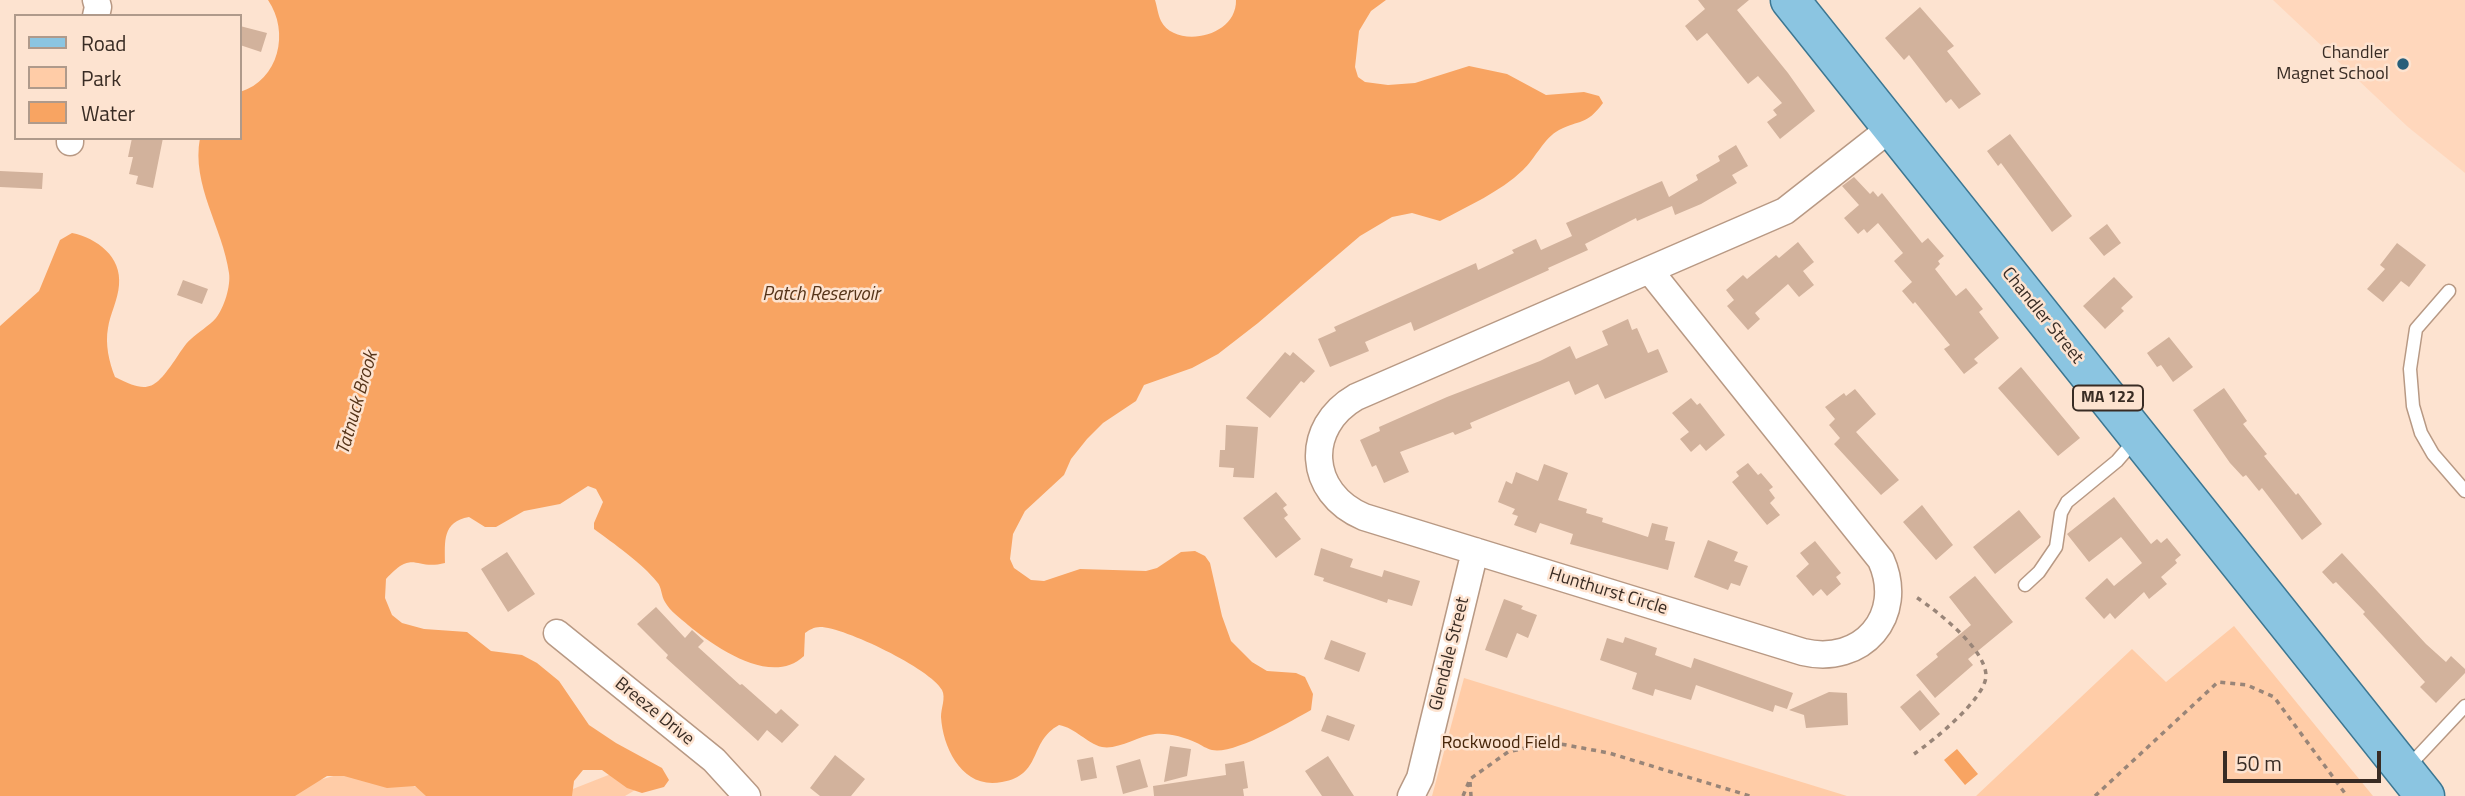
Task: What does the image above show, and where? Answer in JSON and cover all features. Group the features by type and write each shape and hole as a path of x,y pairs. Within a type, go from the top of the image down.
{"main road":[{"name":"Chandler Street","path":"1790,0 2415,783"}],"street":[{"name":"Hunthurst Circle","path":"1650,271 1881,560 1888,579 1888,600 1877,628 1854,649 1834,655 1813,655 1363,517 1337,500 1325,482 1319,460 1321,438 1331,418 1356,397 1785,211 1803,200 1892,127"},
{"name":"Glendale Street","path":"1411,796 1420,778 1475,551"},
{"name":"Breeze Drive","path":"557,633 714,760 747,796"}],"lane":[{"path":"2449,291 2416,329 2410,369 2413,407 2421,433 2433,454 2465,491"},
{"path":"2025,585 2039,572 2056,547 2062,513 2067,502 2117,461 2138,436"},
{"path":"2415,783 2465,706"}],"path":[{"path":"1914,754 1937,738 1958,718 1986,678 1984,665 1965,636 1936,610 1916,597"},
{"path":"2095,796 2218,682 2247,685 2274,697 2347,796"},
{"path":"1463,796 1470,779 1508,752 1550,742 1609,753 1750,796"},
{"path":"1470,779 1471,796"}],"shaded area":[{"name":"Chandler Magnet School","path":"2273,0 2465,0 2465,173 2408,127"}],"green space":[{"path":"2234,626 2373,796 1976,796 2132,649 2166,682"},
{"name":"Rockwood Field","path":"1464,678 1847,796 1432,796"},
{"path":"344,773 401,782 422,790 429,796 294,796 309,783"},
{"path":"611,774 637,789 625,796 555,796"}],"water":[{"name":"Patch Reservoir","path":"268,0 1155,0 1161,21 1168,30 1191,37 1216,31 1227,23 1234,13 1236,0 1386,0 1371,11 1359,31 1355,67 1358,77 1365,82 1388,85 1415,83 1469,66 1507,74 1546,95 1584,92 1599,96 1603,103 1587,119 1554,134 1523,170 1494,192 1440,221 1412,213 1392,217 1360,236 1218,354 1192,368 1144,385 1136,401 1103,423 1071,459 1064,475 1025,511 1013,534 1010,559 1014,568 1031,580 1044,581 1080,569 1146,571 1157,568 1181,552 1195,551 1205,556 1210,563 1222,616 1231,641 1252,662 1267,671 1296,673 1305,677 1313,694 1311,710 1248,742 1222,750 1212,750 1182,737 1155,734 1115,747 1102,747 1059,725 1043,740 1024,773 1002,782 976,780 966,773 951,754 941,717 942,690 922,671 866,641 820,627 805,633 804,656 791,664 760,666 728,653 675,614 665,602 659,584 651,575 594,529 603,502 596,489 588,486 560,504 524,511 496,527 485,527 469,517 454,523 447,534 445,563 427,565 409,562 403,565 386,579 385,598 392,615 402,623 424,629 467,632 491,651 522,655 537,663 559,681 589,725 662,768 669,780 664,787 642,793 627,788 602,770 583,770 574,781 572,796 426,796 415,786 387,788 344,776 327,776 295,796 0,796 0,326 39,291 60,240 72,233 90,239 106,250 119,275 107,340 115,377 135,386 150,386 168,370 189,341 216,318 226,297 229,273 200,173 200,140 242,140 242,91 264,77 272,66 279,40 275,13"},
{"path":"1957,749 1978,774 1965,785 1944,760"}],"building":[{"path":"1698,0 1749,0 1737,10 1815,111 1780,139 1767,122 1777,115 1773,110 1782,103 1758,76 1748,84 1707,33 1697,41 1685,26 1705,9"},
{"path":"1920,7 1954,46 1947,51 1981,94 1959,109 1951,99 1946,103 1909,55 1904,60 1885,38"},
{"path":"242,27 267,33 261,52 242,46"},
{"path":"2010,134 2072,216 2052,232 2001,163 1998,166 1987,151"},
{"path":"132,140 163,140 153,188 136,184 138,176 129,174 133,157 128,157"},
{"path":"1736,145 1748,166 1732,175 1737,183 1701,204 1675,215 1672,206 1637,221 1636,218 1585,244 1588,250 1548,268 1549,270 1414,331 1411,322 1365,342 1369,351 1330,367 1318,339 1336,331 1334,327 1476,263 1478,270 1536,239 1541,250 1572,236 1566,223 1662,181 1669,197 1698,180 1696,175 1720,161 1718,156"},
{"path":"0,171 43,173 42,189 0,187"},
{"path":"1854,177 1870,194 1873,191 1878,197 1882,193 1922,243 1928,238 1944,256 1935,269 1956,296 1966,288 1983,309 1979,312 1999,338 1974,359 1978,363 1964,374 1944,349 1950,345 1915,302 1913,304 1902,291 1912,282 1894,261 1903,253 1878,223 1867,233 1864,229 1858,234 1844,218 1859,205 1842,186"},
{"path":"2107,224 2121,243 2104,256 2089,238"},
{"path":"1798,242 1814,262 1803,271 1814,285 1799,297 1788,284 1755,313 1760,319 1748,330 1727,306 1734,300 1726,290 1743,275 1747,279 1776,255 1779,258"},
{"path":"2397,243 2426,265 2409,287 2401,281 2383,302 2367,289 2385,269 2380,265"},
{"path":"2114,277 2133,297 2121,308 2124,311 2105,329 2083,306"},
{"path":"183,280 208,289 202,304 177,295"},
{"path":"1628,319 1632,330 1637,328 1648,353 1658,349 1668,372 1605,399 1598,384 1575,395 1569,381 1470,423 1472,428 1455,435 1453,432 1400,452 1409,472 1384,483 1376,465 1372,467 1360,440 1380,431 1379,427 1570,346 1576,359 1608,345 1602,331"},
{"path":"2169,337 2193,367 2173,382 2161,365 2157,367 2147,353"},
{"path":"1285,352 1290,356 1293,352 1315,371 1304,383 1301,381 1270,418 1246,398"},
{"path":"2021,367 2080,438 2058,456 1998,388"},
{"path":"2224,388 2247,421 2243,424 2267,454 2264,456 2322,524 2302,540 2262,488 2259,491 2246,475 2243,477 2230,463 2193,410"},
{"path":"1855,389 1876,414 1856,432 1899,480 1881,495 1834,444 1840,438 1829,425 1835,419 1825,407 1844,393 1846,396"},
{"path":"1691,398 1697,405 1700,403 1725,435 1706,451 1700,444 1691,452 1680,439 1689,432 1672,413"},
{"path":"1226,425 1258,427 1254,478 1233,477 1234,468 1219,467 1220,450 1225,450"},
{"path":"1748,463 1773,487 1769,490 1775,498 1770,503 1780,515 1767,525 1732,482 1739,476 1736,472"},
{"path":"1544,464 1568,473 1558,500 1587,509 1586,513 1603,518 1602,522 1648,537 1652,523 1668,527 1665,540 1675,542 1668,570 1570,544 1573,534 1540,523 1536,533 1514,525 1518,516 1512,514 1515,509 1498,502 1506,481 1512,484 1516,472 1538,481"},
{"path":"1276,492 1287,505 1283,508 1288,515 1284,518 1301,539 1276,558 1243,518"},
{"path":"2114,497 2151,544 2157,539 2161,543 2167,538 2181,555 2175,560 2177,563 2161,577 2167,584 2149,599 2144,592 2115,619 2110,613 2104,619 2085,598 2107,578 2114,586 2142,563 2121,537 2089,562 2067,534"},
{"path":"1922,505 1953,545 1936,560 1903,522"},
{"path":"2019,510 2041,537 1995,574 1973,547"},
{"path":"1708,540 1738,552 1734,561 1748,566 1740,586 1731,583 1728,590 1694,577"},
{"path":"1815,541 1841,573 1836,577 1841,584 1827,596 1821,589 1813,596 1796,576 1809,564 1800,553"},
{"path":"1321,548 1353,559 1350,567 1382,577 1384,570 1420,581 1412,606 1388,599 1387,603 1323,581 1324,578 1314,575"},
{"path":"507,552 535,594 508,612 481,569"},
{"path":"2342,553 2426,644 2446,662 2451,656 2465,669 2465,673 2436,703 2420,687 2425,682 2363,614 2365,612 2336,582 2333,584 2322,572"},
{"path":"1975,576 2013,622 1968,659 1973,665 1935,698 1916,675 1971,625 1949,597"},
{"path":"1504,599 1537,615 1528,638 1517,633 1507,658 1485,650"},
{"path":"656,607 685,638 692,630 704,641 698,647 740,685 776,714 781,709 799,725 782,743 767,730 758,741 666,658 668,655 637,624"},
{"path":"1625,637 1657,648 1655,655 1691,668 1694,658 1793,693 1787,709 1775,705 1773,712 1696,685 1691,700 1655,689 1653,696 1632,689 1637,673 1600,660 1607,638 1623,643"},
{"path":"1331,640 1366,653 1359,672 1324,659"},
{"path":"1920,690 1940,714 1920,731 1900,707"},
{"path":"1829,692 1847,693 1848,725 1806,728 1804,715 1789,710"},
{"path":"1327,715 1355,725 1349,741 1321,731"},
{"path":"1170,746 1191,749 1187,776 1164,782"},
{"path":"835,755 865,779 851,796 820,796 810,788"},
{"path":"1328,756 1354,796 1322,796 1305,771"},
{"path":"1093,757 1097,778 1081,781 1077,760"},
{"path":"1140,759 1148,787 1123,794 1116,766"},
{"path":"1244,761 1248,788 1243,789 1244,796 1154,796 1153,786 1226,775 1225,764"}],"place":[{"name":"Chandler Magnet School","path":"2403,64"}],"water label":[{"name":"Tatnuck Brook","path":"358,403"}]}
